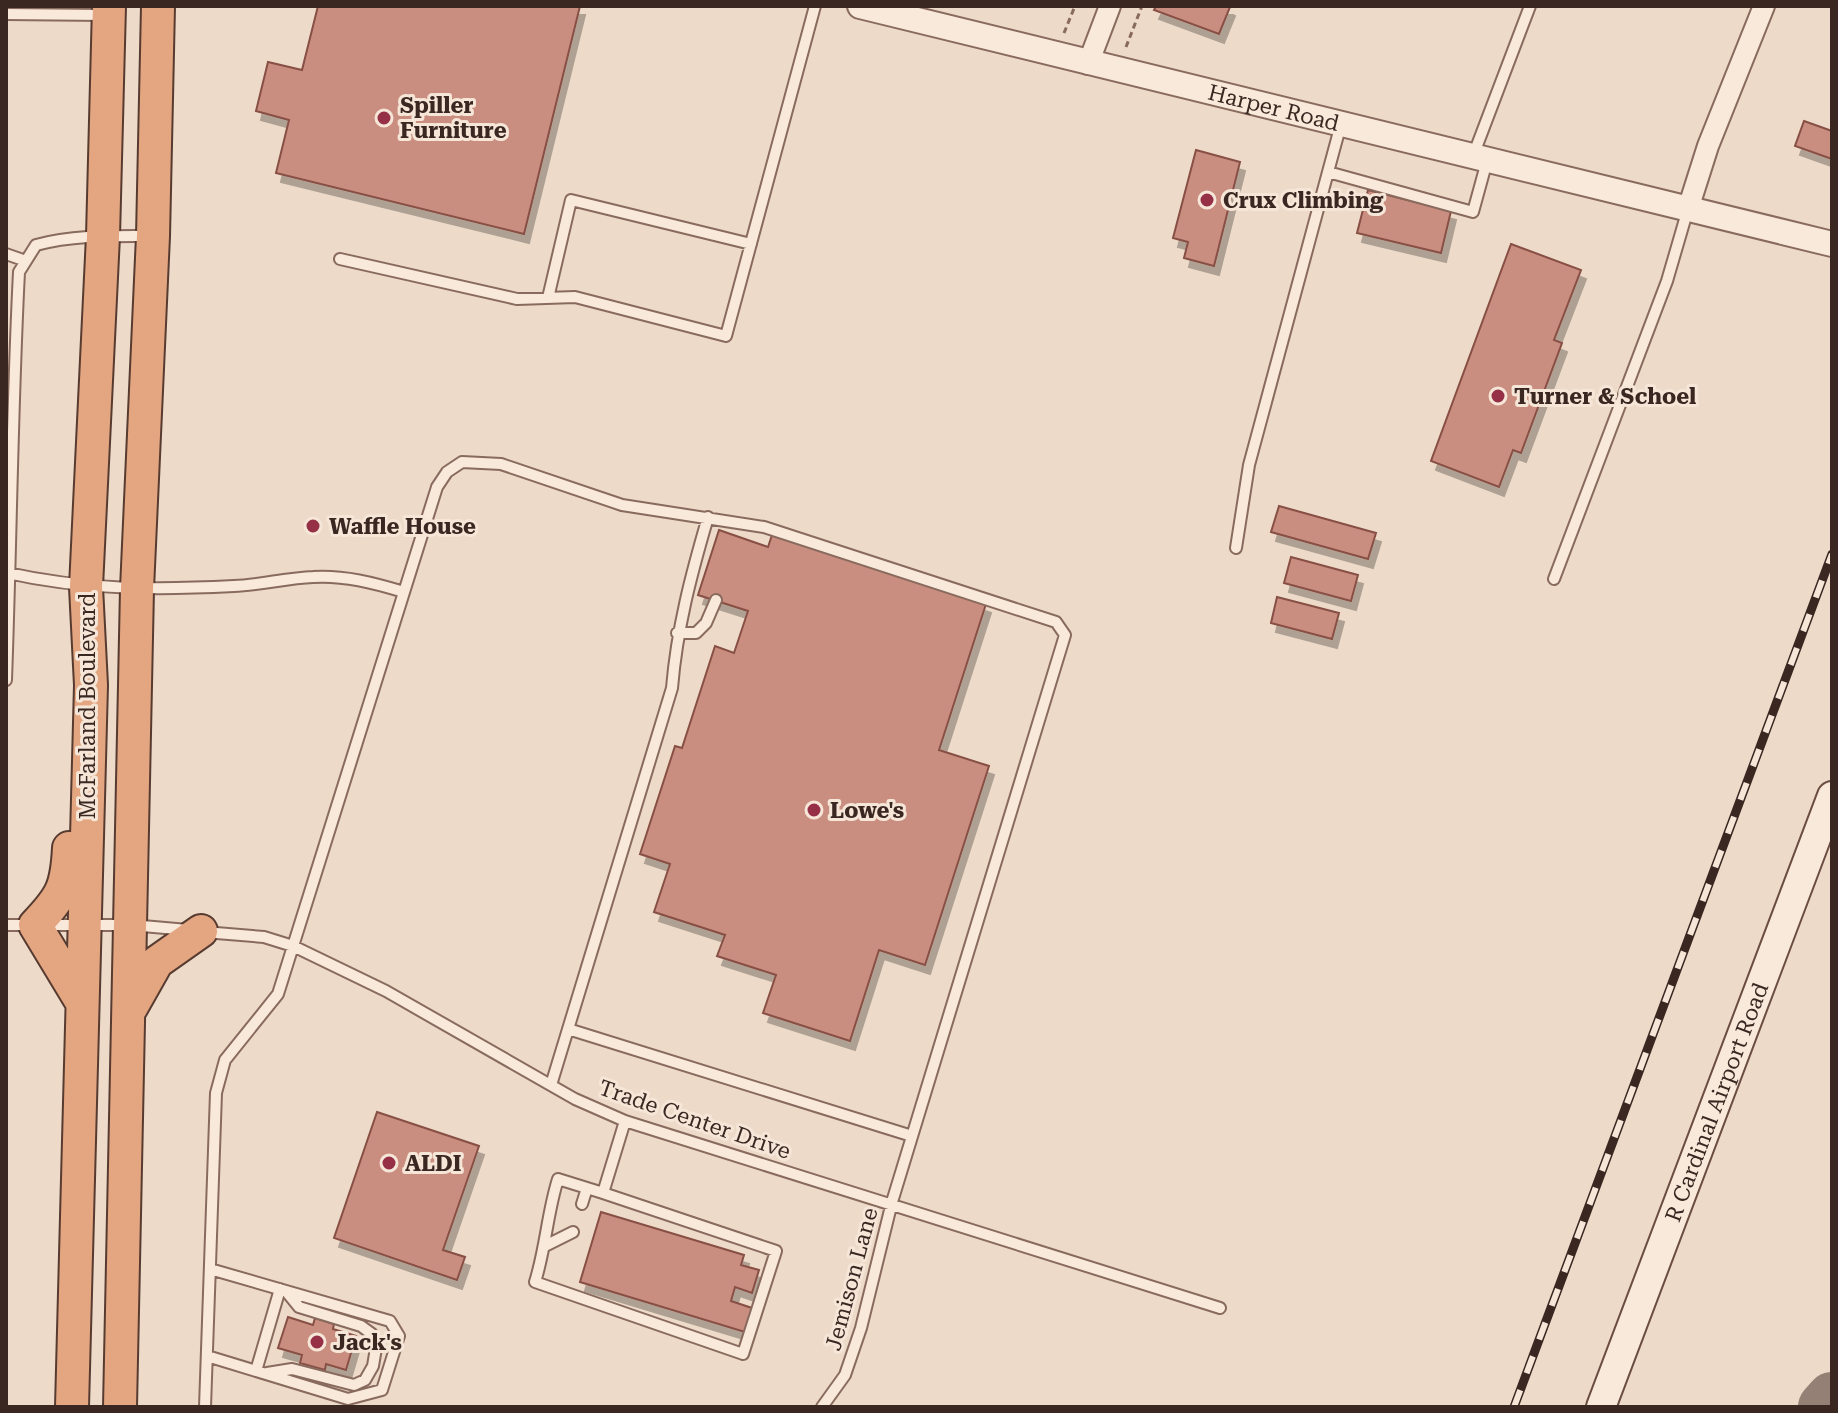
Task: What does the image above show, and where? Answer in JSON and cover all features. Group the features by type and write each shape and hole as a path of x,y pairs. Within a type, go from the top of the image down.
{"highway":[{"path":"120,1407 137,589 153,236 158,6"},
{"name":"McFarland Boulevard","path":"72,1407 91,685 86,587 103,236 109,10"},
{"path":"81,1001 20,925 60,899 68,877 76,730 91,685"},
{"path":"130,1010 157,962 201,931"}],"main road":[{"name":"R Cardinal Airport Road","path":"1601,1407 1832,796"}],"street":[{"name":"Harper Road","path":"860,6 1832,244"},
{"path":"1088,64 1110,6"},
{"path":"1688,209 1708,146 1764,6"}],"lane":[{"path":"340,259 517,299 575,297 726,336 815,6"},
{"path":"1328,172 1473,212 1480,158 1530,6"},
{"path":"6,14 109,10"},
{"path":"1236,548 1249,465 1341,124"},
{"path":"548,298 571,200 751,244"},
{"path":"1554,579 1667,281 1688,209"},
{"path":"6,680 12,332 19,275 36,245 62,238 153,236"},
{"path":"6,254 26,261"},
{"path":"205,1407 216,1093 225,1060 278,994 437,487 447,472 462,462 501,464 622,505 741,522 736,536"},
{"path":"551,1085 672,688 677,633 708,517"},
{"name":"Jemison Lane","path":"741,522 1027,612 1063,627 1065,635 892,1202 873,1284 845,1375 822,1407"},
{"path":"8,573 86,587 137,589 236,586 316,576 366,581 404,592"},
{"path":"677,633 696,633 706,623 716,600"},
{"name":"Trade Center Drive","path":"20,925 131,925 264,937 293,946 386,991 551,1085 625,1121 892,1202 944,1222 1220,1308"},
{"path":"568,1029 912,1136"},
{"path":"603,1193 625,1121"},
{"path":"558,1179 603,1193 776,1251 743,1354 535,1282 547,1245 546,1219 558,1179"},
{"path":"582,1204 587,1188"},
{"path":"547,1245 573,1232"},
{"path":"207,1356 348,1399 382,1390 399,1336 390,1321 210,1269"},
{"path":"261,1372 283,1290"},
{"path":"261,1372 292,1369 354,1385 365,1380 373,1366 376,1348 372,1334 361,1326 299,1307 283,1290"}],"path":[{"path":"1056,55 1075,6"},
{"path":"1117,71 1142,6"}],"building":[{"path":"318,6 580,6 524,234 276,173 289,120 256,111 268,62 302,70"},
{"path":"1156,6 1230,7 1219,34 1154,10"},
{"path":"1804,121 1832,131 1832,159 1795,146"},
{"name":"Crux Climbing","path":"1196,150 1240,162 1214,266 1184,258 1188,242 1173,238"},
{"path":"1368,190 1451,211 1441,253 1357,233"},
{"name":"Turner & Schoel","path":"1511,244 1581,270 1554,340 1562,343 1521,453 1513,450 1499,487 1431,461"},
{"path":"1279,506 1376,533 1368,559 1271,532"},
{"name":"Lowe's","path":"719,530 768,547 772,535 986,604 939,750 989,766 925,965 879,950 850,1041 763,1013 776,975 717,956 725,935 654,912 670,864 640,854 675,746 682,748 715,646 734,653 748,611 698,595"},
{"path":"1291,557 1358,575 1351,601 1284,583"},
{"path":"1277,597 1339,613 1332,639 1271,623"},
{"path":"377,1112 479,1146 443,1250 465,1257 457,1280 334,1238"},
{"path":"601,1212 744,1255 741,1265 759,1270 752,1293 735,1287 731,1301 752,1308 745,1332 580,1282"},
{"name":"Jack's","path":"288,1317 313,1325 315,1318 334,1324 333,1329 356,1336 346,1370 326,1364 325,1370 300,1363 302,1355 278,1348"}],"taxiway":[{"path":"1824,1407 1832,1398"}],"railway":[{"path":"1514,1407 1832,554"}],"place":[{"name":"Spiller Furniture","path":"384,118"},
{"name":"Crux Climbing","path":"1207,200"},
{"name":"Turner & Schoel","path":"1498,396"},
{"name":"Waffle House","path":"313,526"},
{"name":"Lowe's","path":"814,810"},
{"name":"ALDI","path":"389,1163"},
{"name":"Jack's","path":"317,1342"}]}
